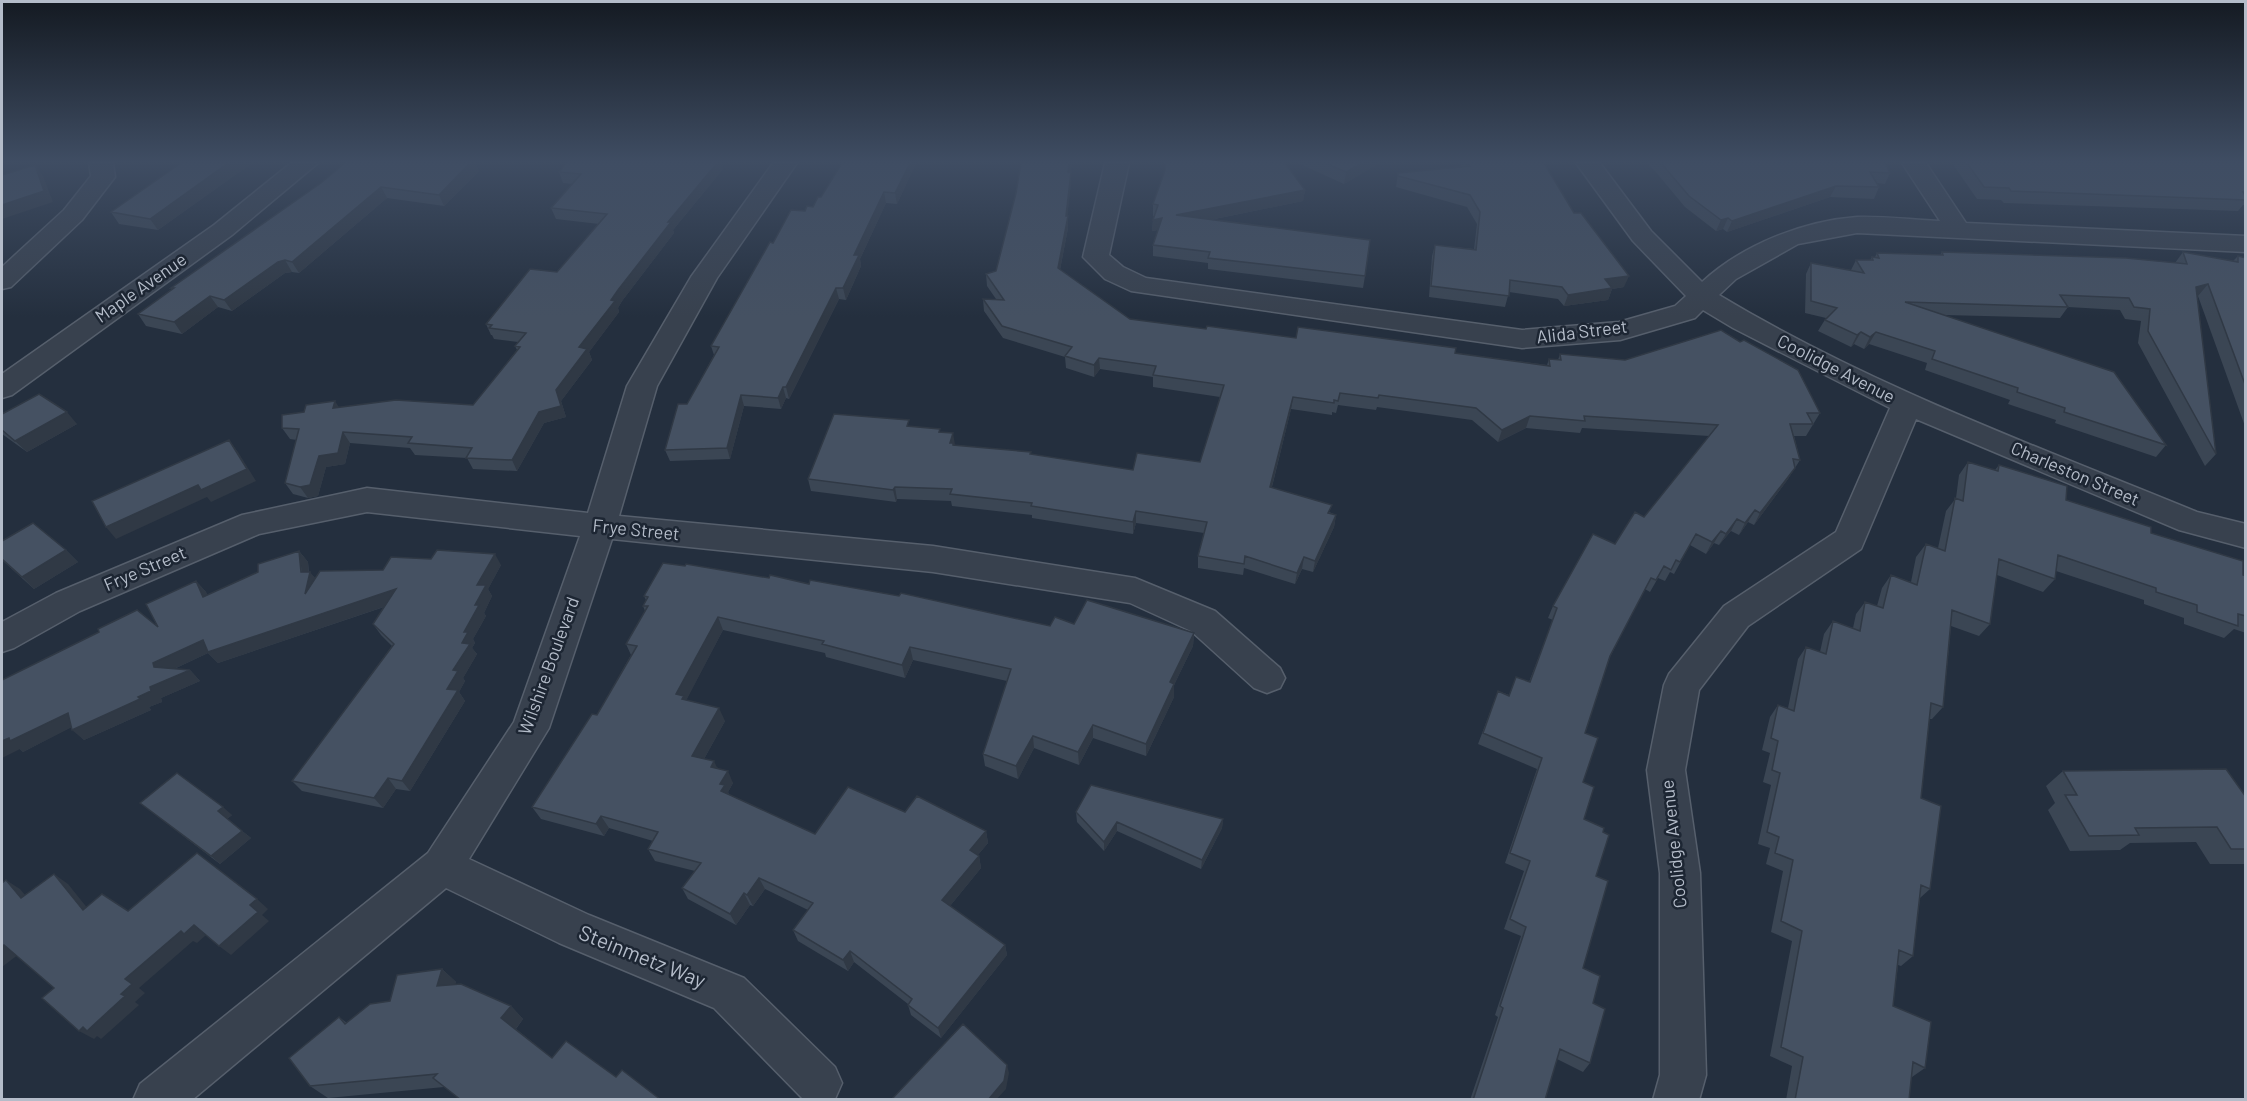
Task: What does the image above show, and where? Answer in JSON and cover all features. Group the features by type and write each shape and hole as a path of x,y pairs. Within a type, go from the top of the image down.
{"street":[{"path":"2,281 73,214"},
{"name":"Maple Avenue","path":"2,388 242,214"},
{"name":"Wilshire Boulevard","path":"156,1100 442,866 530,728 600,526 642,386 704,277 748,214"},
{"name":"Alida Street","path":"1106,214 1096,257 1114,273 1140,285 1522,339 1620,331 1685,312 1727,273 1790,238 1857,225 2246,244"},
{"name":"Coolidge Avenue","path":"1626,214 1642,236 1702,297 1743,322 1907,404 1849,540 1736,616 1682,685 1666,770 1680,873 1683,1075 1676,1100"},
{"path":"1948,214 1958,229"},
{"name":"Charleston Street","path":"1907,404 2190,522 2246,536"},
{"name":"Frye Street","path":"2,638 68,602 253,523 367,500 933,559 1135,591 1203,621 1267,678"},
{"name":"Steinmetz Way","path":"442,866 574,929 729,993 819,1083"}],"building":[{"path":"124,214 156,214 150,219"},
{"path":"276,214 349,214 292,262 285,260 278,262 224,300 210,296 174,322 138,314 174,288 171,288"},
{"path":"607,214 674,214 668,222 671,222 611,300 615,301 579,347 587,349 556,390 561,406 539,412 512,460 466,458 472,448 408,443 412,437 343,432 338,453 319,456 310,485 300,487 285,483 299,429 282,428 282,415 304,412 306,405 335,401 333,408 396,400 473,405 520,347 515,346 526,333 489,328 492,325 486,324 530,269 557,272"},
{"path":"789,214 873,214 854,255 859,255 843,288 836,288 786,387 783,387 778,398 741,395 727,448 665,450 678,404 687,404 719,347 711,346 770,242 773,243"},
{"path":"1011,214 1066,214 1068,216 1058,268 1130,319 1206,329 1207,326 1296,338 1298,327 1456,348 1455,353 1550,366 1549,359 1561,360 1560,354 1625,360 1721,330 1740,342 1744,340 1798,370 1820,413 1807,413 1813,424 1790,424 1800,460 1793,459 1795,468 1760,513 1755,510 1745,523 1737,519 1726,534 1721,531 1712,542 1696,534 1680,562 1676,560 1671,570 1664,566 1656,580 1651,578 1610,656 1585,733 1598,738 1583,782 1594,787 1584,819 1604,828 1603,832 1609,835 1596,876 1608,881 1583,968 1600,976 1593,1003 1605,1009 1590,1063 1560,1049 1545,1100 1473,1100 1526,927 1510,919 1530,861 1510,853 1542,758 1483,733 1498,691 1509,696 1516,677 1530,682 1557,608 1553,606 1593,534 1615,544 1635,512 1644,517 1718,425 1584,416 1585,421 1530,416 1502,430 1476,408 1379,395 1378,398 1340,393 1338,401 1334,400 1334,403 1293,397 1270,487 1332,505 1328,513 1336,515 1315,561 1304,557 1297,573 1245,556 1244,564 1198,556 1207,522 1136,511 1133,522 1031,506 1032,503 950,494 952,489 895,487 893,490 808,479 834,414 909,420 907,426 940,429 939,432 953,433 950,443 953,445 1031,452 1030,454 1133,470 1137,453 1200,462 1224,385 1153,375 1156,366 1099,358 1094,365 1065,356 1072,347 1002,326 983,299 1004,300 986,274 996,271"},
{"path":"1155,214 1179,214 1176,215 1370,240 1365,276 1208,258 1210,252 1153,245 1162,218 1153,220"},
{"path":"1480,214 1582,214 1629,276 1605,279 1612,288 1568,295 1562,287 1510,280 1509,296 1431,286 1435,245 1476,250"},
{"path":"1714,214 1752,214 1732,221 1728,218 1721,220"},
{"path":"1942,252 2126,258 2187,264 2183,252 2238,262 2238,256 2246,258 2246,387 2208,284 2196,287 2216,454 2148,331 2150,309 2134,307 2129,298 2060,295 2068,307 1905,302 2114,372 2166,445 2064,412 2065,408 2017,392 2018,388 1932,359 1935,351 1876,332 1870,337 1861,332 1857,335 1825,320 1837,308 1811,301 1811,263 1864,273 1856,260 1879,258 1877,253 1943,255"},
{"path":"39,394 67,412 15,441 2,430 2,414"},
{"path":"229,440 247,469 201,490 198,485 106,527 92,501"},
{"path":"1968,462 1998,471 1999,465 2067,486 2066,500 2151,527 2151,533 2243,561 2243,575 2246,576 2246,616 2238,614 2238,626 2197,612 2197,605 2156,592 2156,588 2058,555 2055,579 1999,559 1990,624 1952,610 1943,707 1931,703 1921,798 1941,806 1930,889 1921,885 1913,956 1899,950 1893,1006 1931,1022 1925,1068 1913,1062 1909,1100 1795,1100 1803,1057 1781,1047 1802,931 1781,921 1793,860 1775,853 1779,837 1767,832 1780,773 1772,770 1778,741 1771,738 1778,705 1794,711 1806,647 1826,654 1833,621 1860,631 1865,602 1883,608 1891,575 1917,585 1926,544 1945,551 1955,498 1963,501"},
{"path":"33,523 66,550 22,577 2,559 2,541"},
{"path":"437,550 495,554 477,585 486,585 475,605 479,605 464,632 468,632 462,643 470,644 453,670 458,671 447,689 458,690 402,781 388,778 374,798 292,781 394,644 373,624 396,589 208,652 203,640 153,663 154,667 190,670 150,687 151,691 138,697 140,699 72,730 68,713 10,741 9,738 2,741 2,680 99,632 98,629 137,610 158,627 146,604 196,581 203,597 258,572 258,564 299,551 301,572 310,572 305,594 320,571 383,570 391,557 431,559"},
{"path":"663,563 685,566 686,564 769,578 770,575 809,584 810,580 899,596 901,593 1050,626 1055,617 1074,624 1087,600 1194,633 1170,682 1174,684 1146,744 1093,725 1078,752 1033,736 1016,766 983,754 1011,669 910,647 902,665 822,644 824,641 718,617 676,694 684,696 682,699 719,708 692,756 714,761 711,767 728,771 720,784 725,785 721,791 815,834 848,787 905,812 917,796 986,831 970,850 979,856 942,900 1005,945 938,1028 908,1005 912,999 850,951 843,960 793,930 813,903 759,878 747,895 744,893 730,914 682,888 701,863 648,849 658,832 601,816 596,824 532,807 592,714 597,715 637,646 626,644 648,606 643,606 648,597 644,596"},
{"path":"2226,769 2246,797 2246,849 2231,849 2217,827 2135,828 2139,835 2089,836 2065,795 2077,795 2063,771"},
{"path":"177,773 223,807 218,811 242,831 211,856 140,803"},
{"path":"1091,785 1223,819 1202,860 1117,822 1104,842 1076,812"},
{"path":"197,853 257,899 250,905 258,912 219,946 194,925 184,934 181,931 125,979 132,984 121,994 125,996 87,1031 83,1027 79,1031 42,998 54,988 4,945 2,947 2,883 6,880 21,898 54,874 83,910 102,894 128,911"},
{"path":"442,969 437,986 461,984 511,1006 501,1018 552,1058 566,1041 616,1077 622,1070 661,1100 461,1100 433,1078 437,1074 310,1086 289,1058 339,1017 345,1024 370,1004 390,1001 397,975"},
{"path":"963,1024 1007,1065 1004,1081 988,1100 891,1100"}]}
